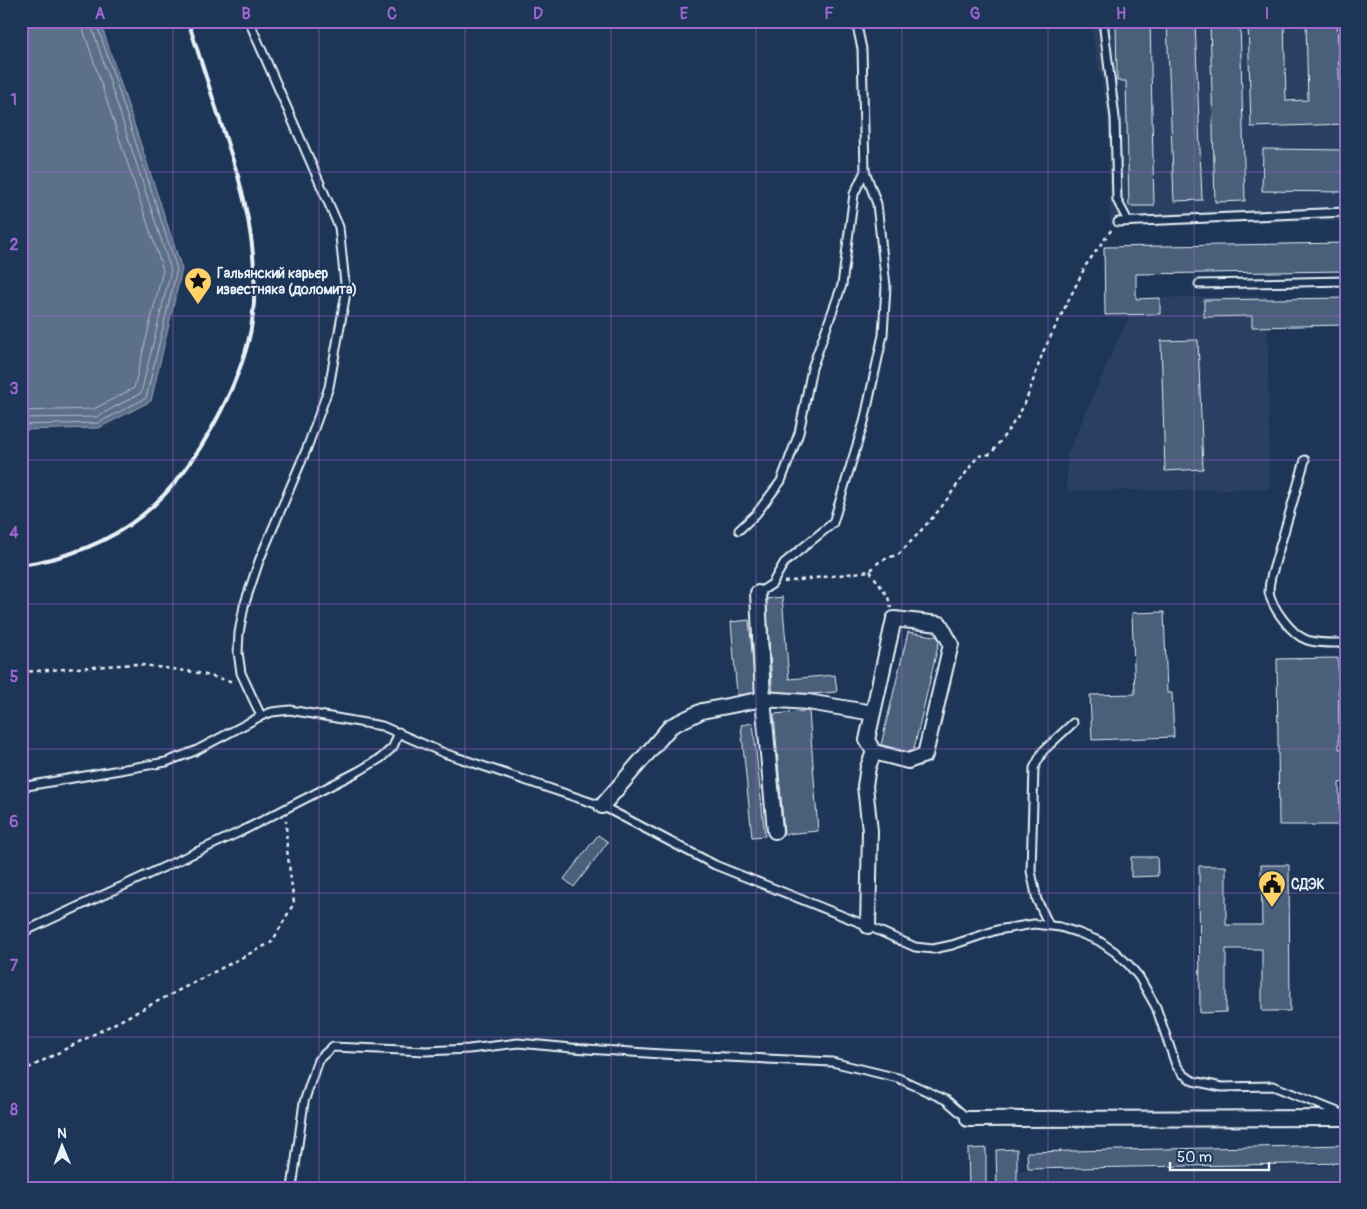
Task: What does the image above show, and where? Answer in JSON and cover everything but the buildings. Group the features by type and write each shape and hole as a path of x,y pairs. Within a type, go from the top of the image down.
{"street":[{"path":"758,593 763,699 776,832"},
{"path":"894,619 940,624 951,644 925,755 908,761 874,752 867,740 894,619"},
{"path":"602,806 671,726 702,711 763,699 808,702 873,712"},
{"path":"868,926 870,831 865,786 868,767 874,752"},
{"path":"968,1119 1346,1117"}],"lane":[{"path":"249,21 339,227 346,293 329,387 307,448 259,561 244,606 238,652 241,672 245,685 261,716"},
{"path":"758,593 772,584 784,563 833,523 864,422 883,335 886,286 877,204 865,171 862,49 856,21"},
{"path":"1103,21 1115,118 1117,200 1128,221"},
{"path":"740,530 756,514 781,481 799,433 812,368 842,285 854,194 865,171"},
{"path":"1118,222 1346,212"},
{"path":"1199,284 1346,282"},
{"path":"1305,460 1271,577 1269,592 1277,611 1291,629 1305,640 1319,643 1346,643"},
{"path":"21,787 166,762 195,751 272,712 290,710 382,726 453,756 602,806 715,865 868,926 915,947 932,949 952,945 997,930 1034,924 1060,926 1098,941 1129,965 1139,977 1156,1007 1176,1065 1183,1074 1193,1081 1205,1085 1222,1087 1274,1086 1346,1117"},
{"path":"1049,925 1037,900 1031,871 1034,768 1043,751 1073,723"},
{"path":"21,933 286,810 381,758 393,747 399,732"},
{"path":"292,1188 304,1102 318,1060 332,1047 426,1051 469,1049 518,1043 661,1054 832,1062 898,1078 946,1100 968,1119"}],"path":[{"path":"772,584 870,571 880,561 899,554 940,509 978,456 991,454 1002,440 1026,401 1043,352 1086,265 1118,222"},
{"path":"870,571 888,597 894,619"},
{"path":"21,672 135,664 194,672 245,685"},
{"path":"21,1072 272,942 294,903 287,849 286,810"}],"shaded area":[{"path":"1089,21 1346,21 1346,221 1110,225 1108,122"},
{"path":"1267,296 1270,489 1067,491 1067,455 1137,298"},
{"path":"1346,1165 1346,1188 1018,1188 1018,1171"}],"water":[{"path":"21,21 100,21 182,269 151,401 99,428 21,430"}],"railway":[{"path":"21,565 57,558 89,547 117,533 142,515 165,494 185,470 204,442 236,379 244,356 252,322 255,285 247,212 238,176 188,21"}],"place":[{"name":"Гальянский карьер известняка (доломита)","path":"198,305"},
{"name":"СДЭК","path":"1272,908"}]}
